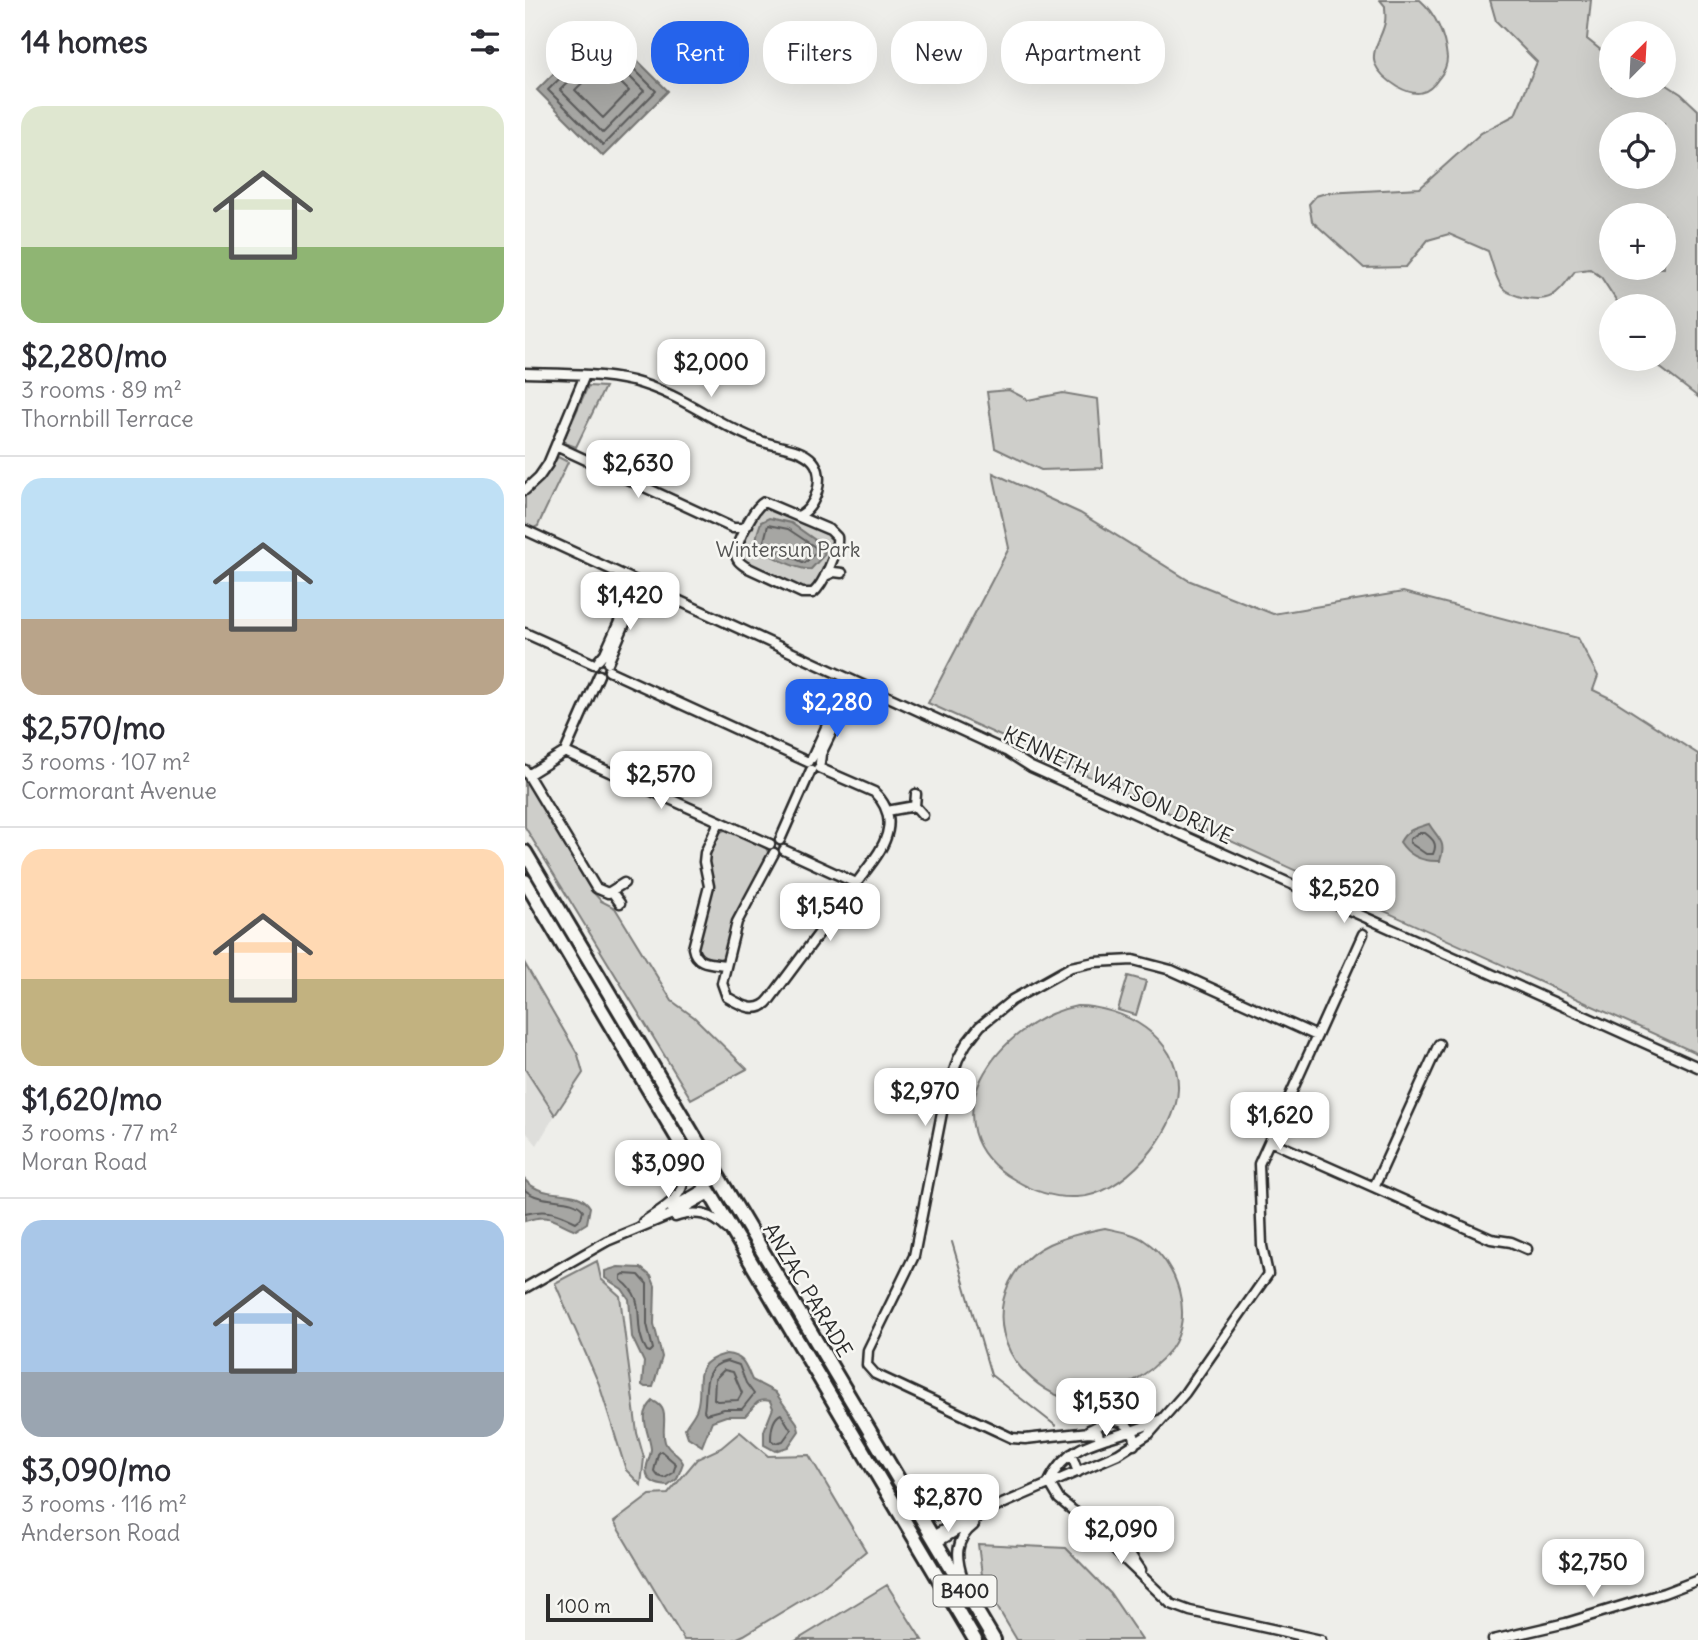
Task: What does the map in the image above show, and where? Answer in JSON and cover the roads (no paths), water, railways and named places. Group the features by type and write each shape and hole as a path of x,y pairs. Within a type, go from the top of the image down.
{"main road":[{"name":"ANZAC PARADE","path":"525,852 994,1640"},
{"name":"ANZAC PARADE","path":"525,881 975,1640"},
{"path":"709,1190 722,1182"},
{"path":"921,1549 934,1539"}],"street":[{"path":"525,373 585,375 630,381 666,392 745,435 804,454 813,461 819,477 818,488 806,513 798,516"},
{"path":"525,490 543,472 585,375"},
{"path":"556,446 733,527 742,528 748,524"},
{"path":"764,502 798,516 836,536 838,545 815,592 802,593 741,564 736,554 756,508 764,502"},
{"path":"809,508 809,516 814,523"},
{"path":"733,527 739,533 740,542"},
{"name":"KENNETH WATSON DRIVE","path":"525,530 1006,751 1031,767 1698,1067"},
{"path":"824,578 831,573 842,573 835,566 833,557"},
{"path":"624,883 612,892 602,892 595,887 527,773 565,752 599,675 605,675 603,664 640,583"},
{"path":"525,633 603,664 874,792 883,802 889,830 883,847 765,1005 758,1009 750,1008 725,995 722,985 737,922 774,853"},
{"path":"780,840 839,700 845,696 851,681"},
{"path":"565,752 770,844"},
{"path":"916,794 915,806 923,815"},
{"path":"887,811 915,806"},
{"path":"719,822 705,853 709,886 693,950 701,961 726,965"},
{"path":"770,844 775,839 780,840 784,850"},
{"path":"770,844 774,853 784,850"},
{"path":"784,850 856,883"},
{"path":"612,892 620,903"},
{"path":"934,1539 964,1518 1078,1472 1134,1445 1153,1431 1185,1393 1268,1275 1262,1246 1259,1164 1363,934"},
{"path":"1100,1440 1096,1432 1012,1438 875,1374 867,1365 868,1350 914,1256 945,1097 963,1048 989,1017 1054,975 1087,963 1123,960 1143,961 1171,970 1317,1036"},
{"path":"1374,1187 1439,1044"},
{"path":"632,1229 672,1202 683,1188 685,1170 675,1134"},
{"path":"1270,1141 1491,1239 1511,1242 1527,1249"},
{"path":"525,1288 600,1244 709,1190"},
{"path":"632,1229 698,1213 717,1220 741,1244"},
{"path":"1049,1482 1059,1465 1071,1454 1100,1440 1165,1417"},
{"path":"1083,1432 1113,1421 1120,1422 1131,1430 1136,1438 1134,1445"},
{"path":"1071,1454 1078,1472"},
{"path":"896,1475 924,1508 941,1517 960,1516 1010,1499"},
{"path":"1049,1482 1057,1496 1146,1578 1168,1602 1181,1608 1321,1640"},
{"path":"969,1599 957,1560 959,1544 970,1528 1010,1499"},
{"path":"1493,1640 1566,1623 1698,1580"}],"water":[{"path":"637,60 651,74 651,84 661,84 668,91 603,156 537,90 546,81 546,84 637,84"},
{"path":"769,518 791,523 825,547 824,555 811,569 806,569 766,552 757,543 757,538 761,522"},
{"path":"1429,824 1442,844 1440,861 1417,857 1400,842 1409,832"},
{"path":"525,1180 533,1187 584,1200 590,1207 587,1223 576,1230 547,1218 525,1221"},
{"path":"618,1267 641,1268 651,1276 655,1286 654,1324 662,1357 653,1387 642,1385 644,1362 632,1337 629,1299 622,1289 605,1278 605,1271"},
{"path":"726,1354 741,1359 752,1380 775,1392 797,1423 799,1431 788,1447 775,1451 764,1445 764,1431 773,1408 770,1401 765,1400 758,1402 745,1416 726,1416 712,1421 702,1446 688,1437 685,1428 697,1408 702,1369 714,1358"},
{"path":"653,1401 659,1404 664,1414 666,1445 683,1463 677,1479 668,1486 654,1483 647,1473 651,1449 645,1418"}],"waterway":[{"path":"952,1242 991,1375 1056,1426"}],"park label":[{"name":"Wintersun Park","path":"788,549"}]}
